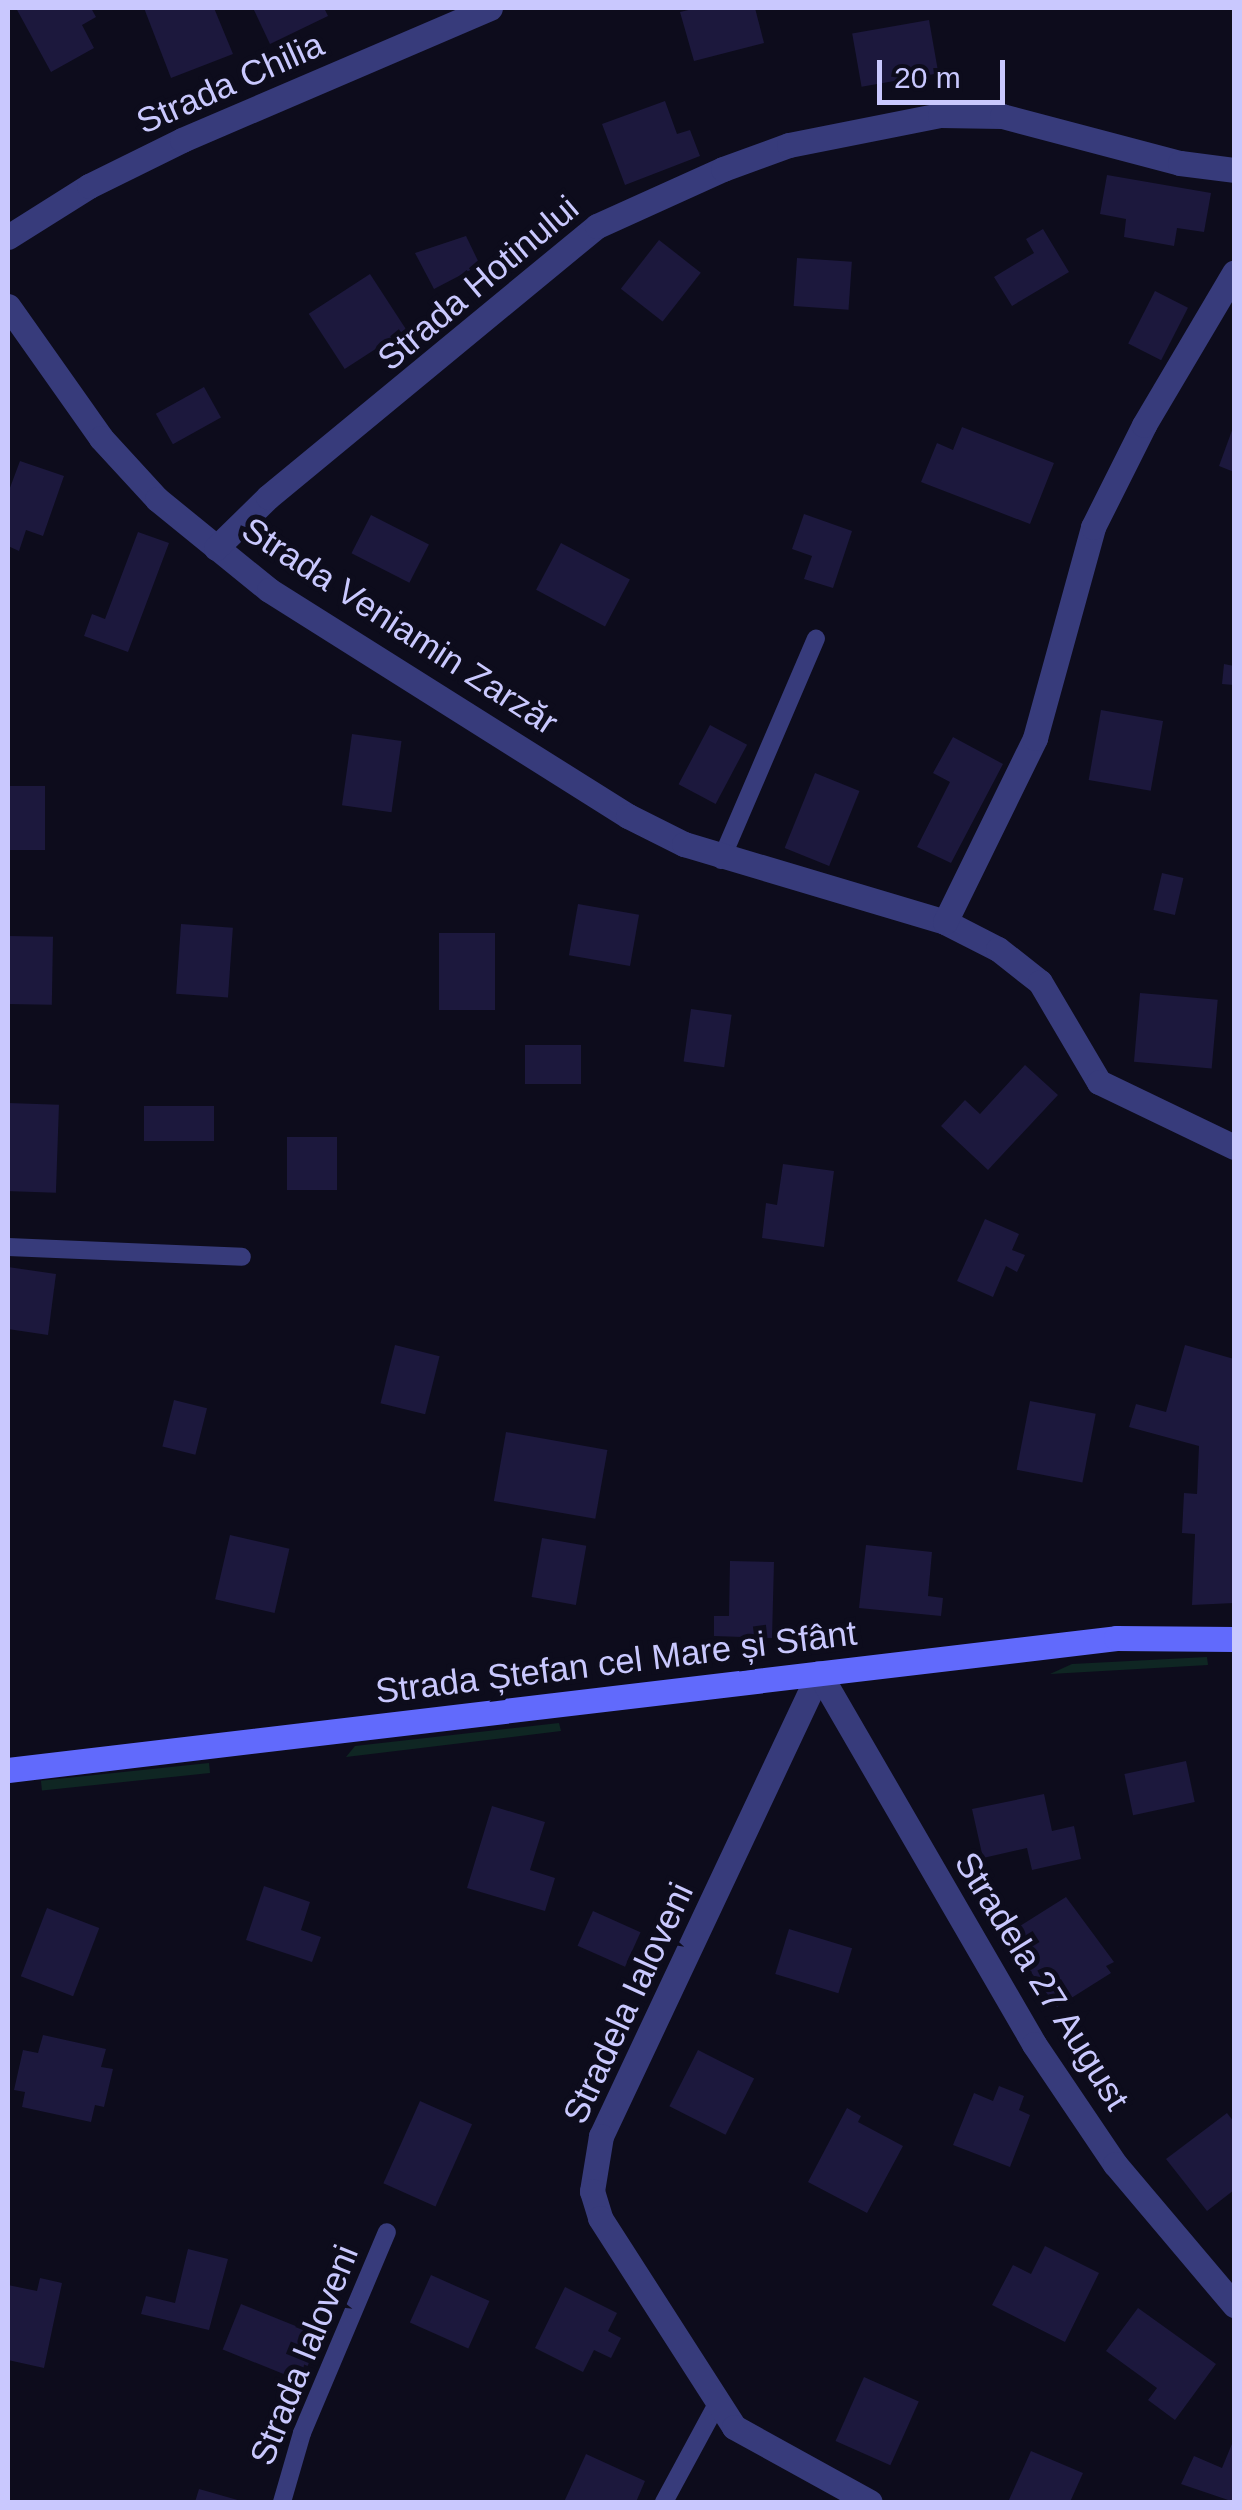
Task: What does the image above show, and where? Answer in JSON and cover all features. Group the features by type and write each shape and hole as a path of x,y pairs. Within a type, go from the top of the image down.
{"main road":[{"name":"Strada Ștefan cel Mare și Sfânt","path":"8,1770 1116,1638 1234,1639"}],"street":[{"name":"Strada Chilia","path":"8,238 89,186 182,140 490,8"},
{"name":"Strada Hotinului","path":"216,548 268,497 597,226 723,169 789,145 940,115 1002,116 1180,163 1234,170"},
{"path":"946,922 1035,738 1093,527 1234,273"},
{"name":"Strada Veniamin Zarzăr","path":"8,306 101,438 157,500 268,590 628,816 721,860 946,922 998,949 1040,982 1099,1082 1234,1147"},
{"name":"Stradela 27 August","path":"820,1673 1034,2044 1116,2164 1234,2305"},
{"name":"Stradela Ialoveni","path":"820,1673 593,2162 592,2191 600,2218 716,2406 757,2442 870,2502"}],"lane":[{"path":"721,860 816,638"},
{"path":"8,1247 242,1258"},
{"name":"Strada Ialoveni","path":"282,2502 302,2433 387,2232"},
{"path":"664,2502 716,2406"}],"green space":[{"path":"1207,1657 1208,1665 1050,1674 1072,1664"},
{"path":"559,1723 561,1731 346,1757 355,1746"},
{"path":"209,1763 210,1773 42,1791 41,1781"}],"building":[{"path":"16,8 91,8 96,17 82,25 94,48 51,72"},
{"path":"144,8 214,8 233,54 171,78"},
{"path":"253,8 324,8 328,16 270,44"},
{"path":"697,8 755,8 764,43 694,61 680,12"},
{"path":"929,20 938,73 862,87 852,34"},
{"path":"665,101 677,134 690,130 700,156 625,185 602,124"},
{"path":"1107,175 1211,193 1204,232 1177,228 1174,246 1124,237 1126,219 1100,214"},
{"path":"1043,229 1069,272 1012,306 994,277 1034,253 1026,239"},
{"path":"466,236 480,265 434,289 415,253"},
{"path":"659,240 701,273 663,321 621,289"},
{"path":"797,258 852,262 849,310 794,306"},
{"path":"370,274 406,329 345,369 309,314"},
{"path":"1155,291 1188,308 1161,360 1128,344"},
{"path":"204,387 221,418 173,444 156,414"},
{"path":"1234,425 1234,472 1219,466"},
{"path":"962,427 1054,463 1030,524 921,482 937,443 953,450"},
{"path":"20,461 64,476 43,536 26,530 19,551 8,546 8,493"},
{"path":"804,514 852,531 833,588 804,579 812,556 792,549"},
{"path":"371,515 429,545 409,583 351,553"},
{"path":"138,532 169,543 128,652 84,636 92,614 105,619"},
{"path":"561,543 630,580 605,626 536,590"},
{"path":"1224,664 1234,666 1234,685 1222,684"},
{"path":"1101,710 1163,721 1151,791 1089,780"},
{"path":"710,725 747,745 716,804 679,784"},
{"path":"352,734 402,741 391,812 342,805"},
{"path":"953,737 1003,764 951,863 917,847 950,782 933,773"},
{"path":"815,773 860,791 829,866 785,848"},
{"path":"8,786 45,786 45,850 8,850"},
{"path":"1162,873 1183,878 1175,915 1153,910"},
{"path":"578,904 639,915 630,966 569,955"},
{"path":"181,924 233,928 228,997 176,994"},
{"path":"439,933 495,933 495,1010 439,1010"},
{"path":"8,936 53,937 52,1005 8,1004"},
{"path":"1140,993 1218,1000 1212,1069 1134,1062"},
{"path":"691,1009 732,1015 724,1067 684,1061"},
{"path":"525,1045 581,1045 581,1084 525,1084"},
{"path":"1025,1065 1058,1095 988,1170 941,1126 965,1100 980,1114"},
{"path":"8,1103 59,1105 56,1193 8,1191"},
{"path":"144,1106 214,1106 214,1141 144,1141"},
{"path":"287,1137 337,1137 337,1190 287,1190"},
{"path":"783,1164 834,1171 824,1247 762,1238 766,1203 777,1205"},
{"path":"985,1219 1019,1234 1012,1250 1025,1255 1017,1272 1006,1266 993,1297 957,1281"},
{"path":"8,1267 56,1274 48,1335 8,1329"},
{"path":"395,1345 440,1356 425,1414 380,1403"},
{"path":"1185,1345 1234,1359 1234,1603 1192,1605 1195,1534 1182,1533 1184,1493 1197,1494 1199,1446 1129,1427 1136,1404 1166,1412"},
{"path":"174,1400 207,1408 195,1455 162,1447"},
{"path":"1030,1401 1096,1414 1082,1482 1017,1470"},
{"path":"506,1432 607,1450 595,1519 494,1501"},
{"path":"230,1535 289,1549 275,1613 215,1599"},
{"path":"542,1538 586,1546 576,1605 532,1597"},
{"path":"866,1545 932,1552 928,1596 943,1598 941,1616 859,1608"},
{"path":"730,1561 774,1562 772,1638 714,1636 714,1616 729,1616"},
{"path":"1186,1761 1195,1802 1133,1815 1124,1774"},
{"path":"1044,1794 1052,1831 1074,1826 1081,1859 1032,1870 1027,1848 983,1858 972,1809"},
{"path":"492,1806 545,1822 530,1870 555,1878 545,1911 467,1888"},
{"path":"264,1886 310,1902 301,1930 321,1937 312,1962 246,1940"},
{"path":"1066,1897 1114,1962 1106,1966 1111,1973 1057,2007 1004,1936"},
{"path":"47,1908 99,1928 73,1996 21,1976"},
{"path":"593,1911 641,1932 625,1967 578,1946"},
{"path":"789,1929 852,1948 838,1993 775,1974"},
{"path":"43,2035 106,2049 101,2067 113,2069 104,2107 95,2105 91,2122 22,2107 25,2092 14,2090 23,2050 38,2053"},
{"path":"698,2050 754,2079 726,2135 669,2106"},
{"path":"999,2086 1024,2096 1019,2110 1030,2115 1010,2167 953,2145 974,2093 993,2101"},
{"path":"420,2101 472,2124 435,2206 383,2183"},
{"path":"847,2108 861,2116 858,2122 903,2146 867,2213 808,2182"},
{"path":"1227,2113 1234,2122 1234,2190 1207,2211 1166,2159"},
{"path":"1045,2246 1099,2273 1065,2342 992,2305 1013,2265 1031,2274"},
{"path":"188,2249 228,2259 209,2330 141,2314 146,2296 175,2303"},
{"path":"431,2275 489,2301 468,2349 410,2323"},
{"path":"40,2278 62,2283 44,2368 8,2360 8,2285 37,2291"},
{"path":"565,2287 617,2313 608,2331 621,2338 611,2358 594,2350 583,2372 535,2348"},
{"path":"241,2304 320,2336 301,2381 223,2349"},
{"path":"1138,2308 1216,2364 1175,2420 1148,2400 1157,2388 1106,2351"},
{"path":"864,2377 919,2401 890,2465 836,2441"},
{"path":"1234,2439 1234,2502 1181,2484 1194,2456 1222,2468"},
{"path":"1031,2451 1083,2473 1070,2502 1008,2502"},
{"path":"586,2454 645,2481 636,2502 564,2502"},
{"path":"199,2489 241,2501 241,2502 195,2502"}]}
